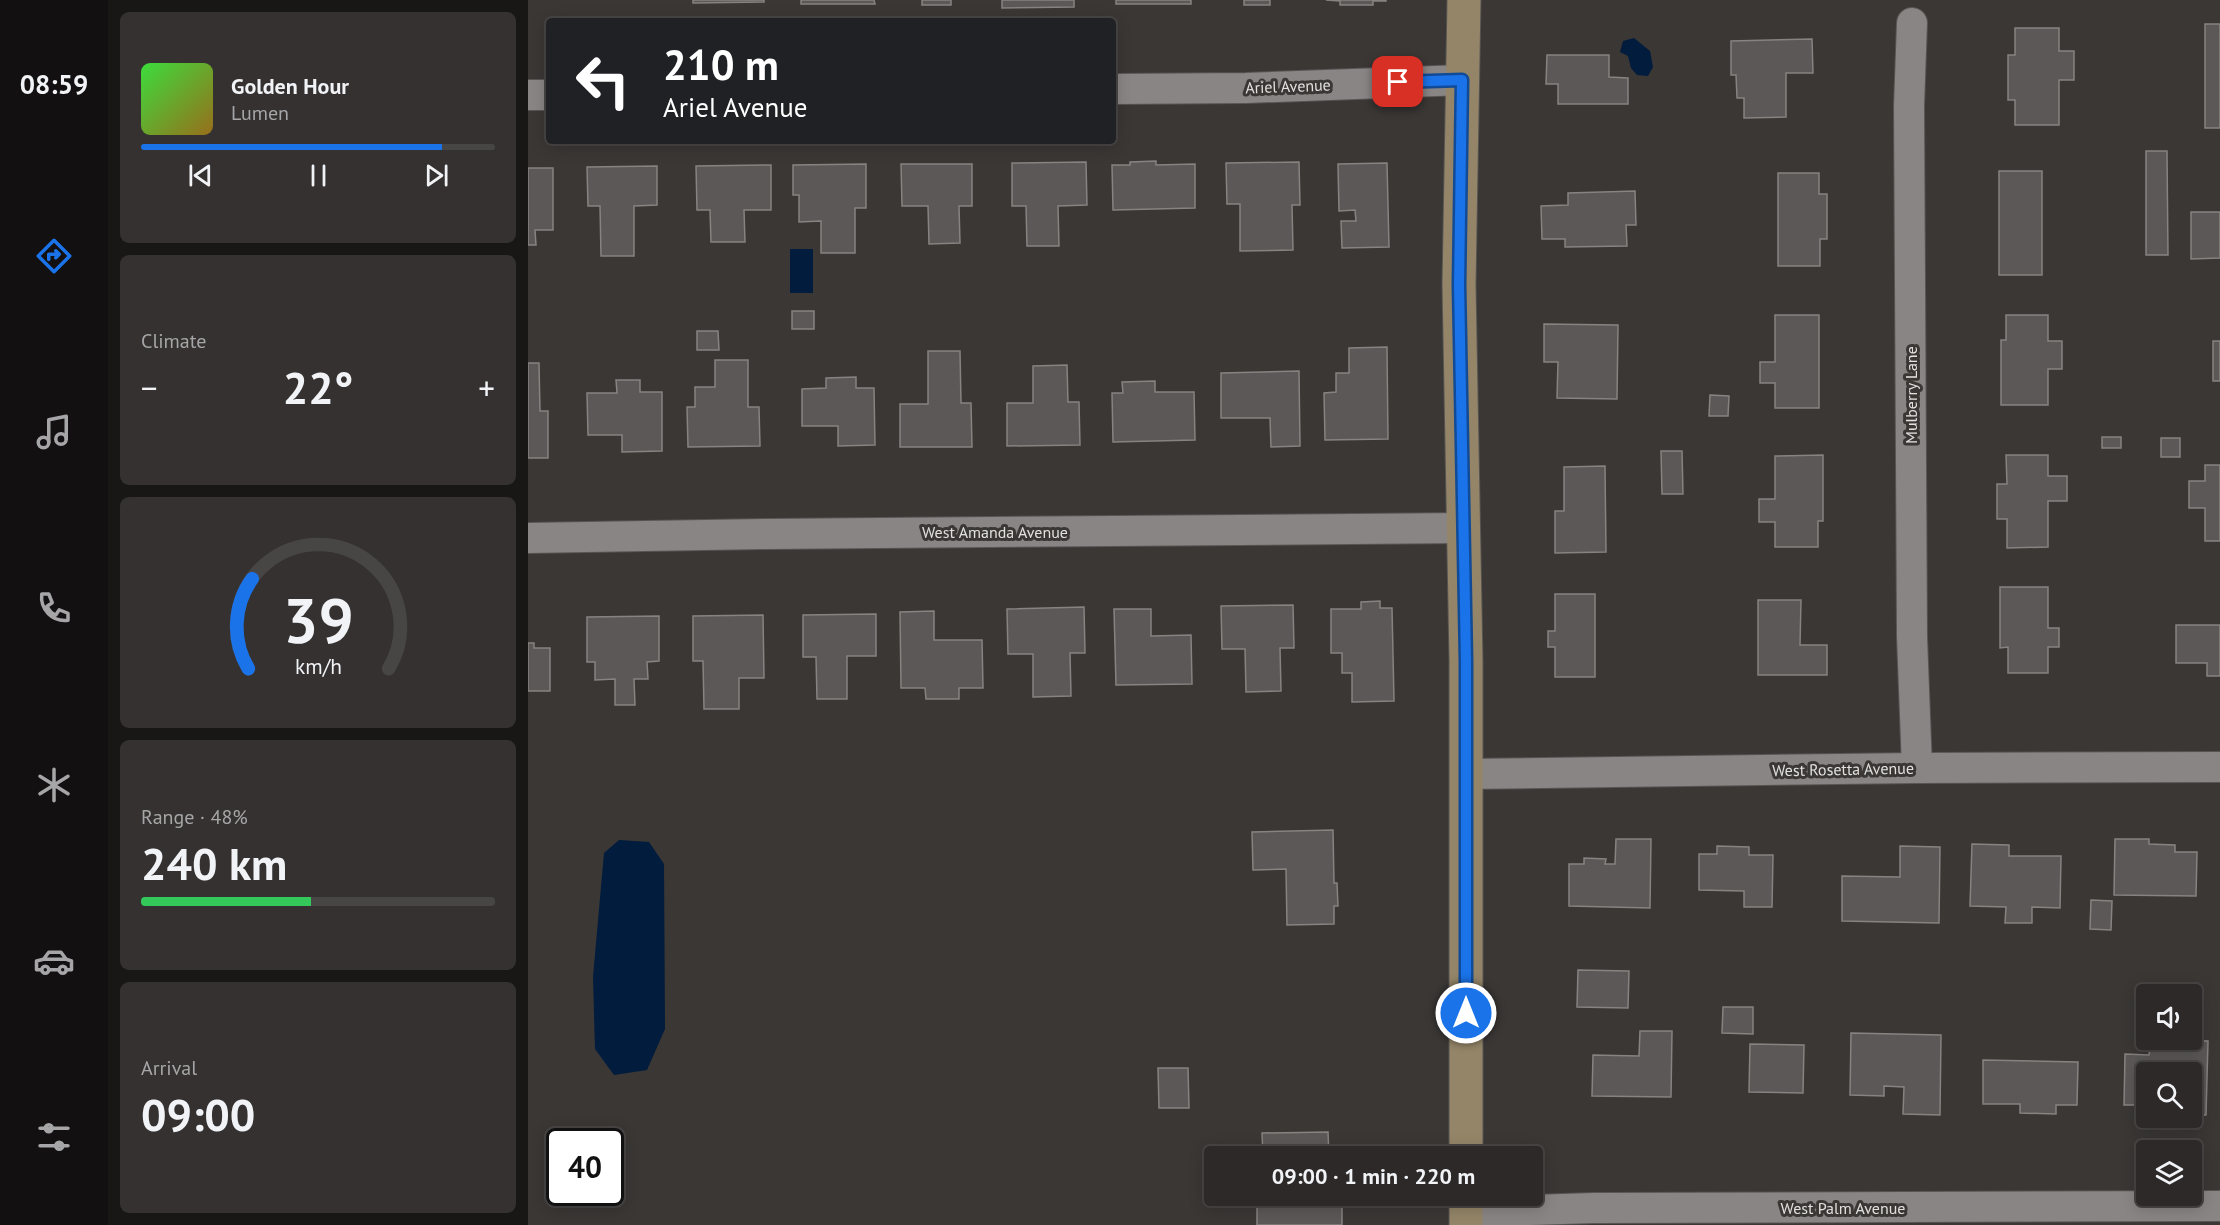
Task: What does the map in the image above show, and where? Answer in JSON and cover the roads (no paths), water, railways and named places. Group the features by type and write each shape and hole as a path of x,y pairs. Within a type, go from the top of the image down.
{"street":[{"path":"1464,0 1459,285 1466,661 1466,1146"},
{"name":"Mulberry Lane","path":"1912,23 1909,106 1912,637 1917,768"},
{"name":"Ariel Avenue","path":"1116,89 1246,88 1462,80"},
{"path":"528,95 546,95"},
{"name":"West Amanda Avenue","path":"528,538 1462,528"},
{"name":"West Rosetta Avenue","path":"1466,774 1917,768 2220,767"},
{"name":"West Palm Avenue","path":"1466,1211 1594,1208 2220,1206"}],"water":[{"path":"1634,38 1650,51 1653,67 1648,76 1637,75 1631,68 1628,56 1620,52 1623,41"},
{"path":"790,249 813,249 813,293 790,293"},
{"path":"619,840 649,842 664,864 665,1029 647,1070 614,1075 595,1049 593,977 604,853"}]}
